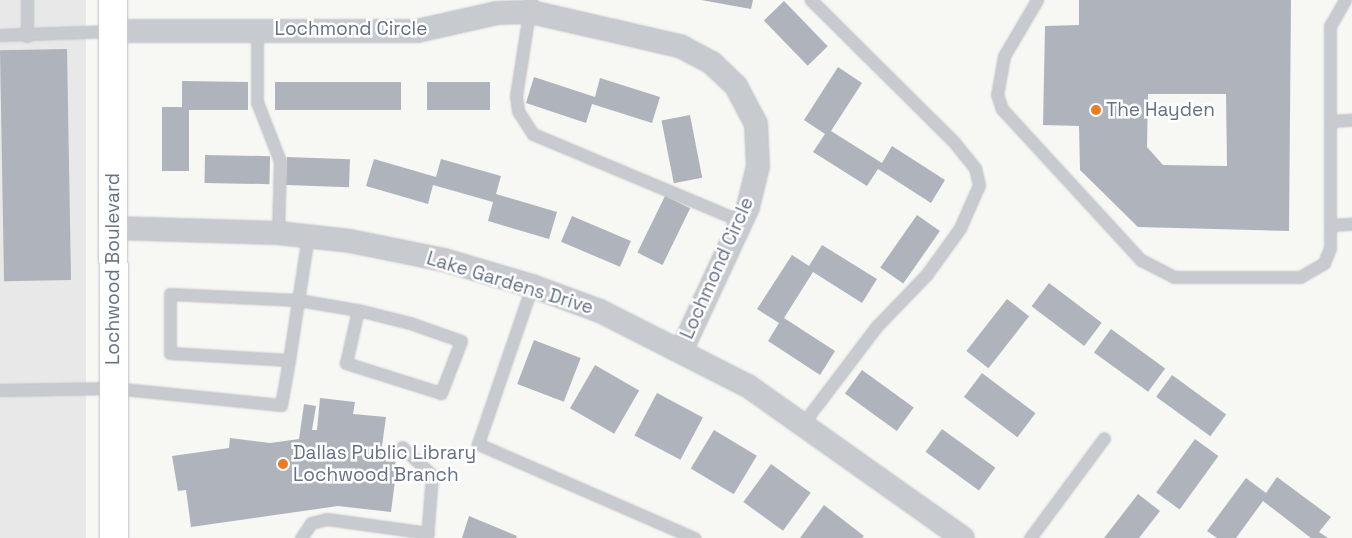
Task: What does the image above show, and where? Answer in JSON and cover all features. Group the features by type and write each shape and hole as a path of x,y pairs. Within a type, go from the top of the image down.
{"street":[{"name":"Lochwood Boulevard","path":"113,0 114,538"},
{"name":"Lochmond Circle","path":"113,31 257,29 417,32 531,6 680,46 712,63 736,86 756,124 758,166 742,221 682,349"},
{"name":"Lake Gardens Drive","path":"113,228 278,233 308,236 444,260 532,286 600,311 682,349 804,422 963,538"}],"lane":[{"path":"27,0 27,36"},
{"path":"804,422 877,326 927,274 960,228 979,185 975,168 954,142 812,0"},
{"path":"1037,0 1004,56 998,94 1002,109 1141,260 1174,277 1300,277 1324,262 1330,248 1330,26 1344,0"},
{"path":"531,6 516,96 518,111 533,134 742,221"},
{"path":"257,29 257,102 280,161 278,233"},
{"path":"0,35 27,36 113,31"},
{"path":"1330,121 1352,120"},
{"path":"1330,225 1352,224"},
{"path":"0,390 113,388 281,405 308,236"},
{"path":"532,286 478,444 694,538"},
{"path":"289,360 170,353 170,294 298,300 358,310 461,341 441,393 346,363 358,310"},
{"path":"1030,538 1104,438"},
{"path":"301,538 312,522 327,519 427,535 432,475 402,447"}],"shaded area":[{"path":"0,0 86,0 86,538 0,538"}],"building":[{"path":"701,0 753,0 751,9"},
{"name":"The Hayden","path":"1079,0 1291,0 1289,231 1138,227 1080,170 1079,126 1043,125 1045,26 1079,25","holes":["1148,94 1226,94 1227,166 1163,165 1147,147"]},
{"path":"784,1 828,46 808,66 764,20"},
{"path":"67,49 71,280 4,281 0,50"},
{"path":"838,67 862,83 831,131 882,163 892,146 945,180 931,203 878,169 867,186 813,152 825,134 804,120"},
{"path":"534,77 595,97 600,78 660,97 652,123 592,104 586,123 526,103"},
{"path":"182,81 248,82 248,110 189,110 189,171 162,171 162,107 182,107"},
{"path":"275,82 401,82 401,110 275,110"},
{"path":"427,82 490,82 490,110 427,110"},
{"path":"690,115 702,178 674,183 662,121"},
{"path":"205,155 270,156 270,184 205,183"},
{"path":"287,157 350,159 349,187 286,185"},
{"path":"374,159 436,177 441,159 501,176 496,194 557,212 549,239 488,221 493,202 433,185 428,204 366,186"},
{"path":"665,196 690,208 663,265 637,253"},
{"path":"917,215 940,231 903,283 880,267"},
{"path":"572,216 631,241 620,267 561,242"},
{"path":"822,245 877,279 862,303 813,272 784,318 835,351 820,375 768,341 779,323 757,309 792,255 809,266"},
{"path":"1049,283 1102,323 1084,346 1032,306"},
{"path":"1007,299 1029,316 988,368 966,351"},
{"path":"1111,329 1165,368 1148,392 1094,352"},
{"path":"534,340 581,358 564,402 517,384"},
{"path":"595,365 639,391 614,434 570,408"},
{"path":"862,370 914,408 897,431 845,393"},
{"path":"982,373 1036,413 1017,437 964,397"},
{"path":"1172,375 1226,414 1210,436 1156,397"},
{"path":"657,393 703,417 680,460 634,435"},
{"name":"Dallas Public Library Lochwood Branch","path":"320,398 355,402 353,414 386,417 381,453 395,455 396,473 391,512 338,506 191,527 186,490 178,491 172,456 229,448 230,438 270,443 299,439 304,404 316,406 312,430 317,430"},
{"path":"942,429 995,468 979,490 926,452"},
{"path":"714,430 757,456 734,494 691,469"},
{"path":"1195,439 1218,456 1180,509 1156,492"},
{"path":"771,464 811,493 783,531 743,502"},
{"path":"1277,477 1331,517 1319,532 1328,538 1311,538 1263,501 1236,538 1217,538 1207,531 1246,478 1266,493"},
{"path":"1138,494 1160,511 1139,538 1104,538"},
{"path":"824,505 864,536 862,538 800,538"},
{"path":"469,516 517,536 516,538 462,538"}],"place":[{"name":"The Hayden","path":"1096,110"},
{"name":"Dallas Public Library Lochwood Branch","path":"283,464"}]}
